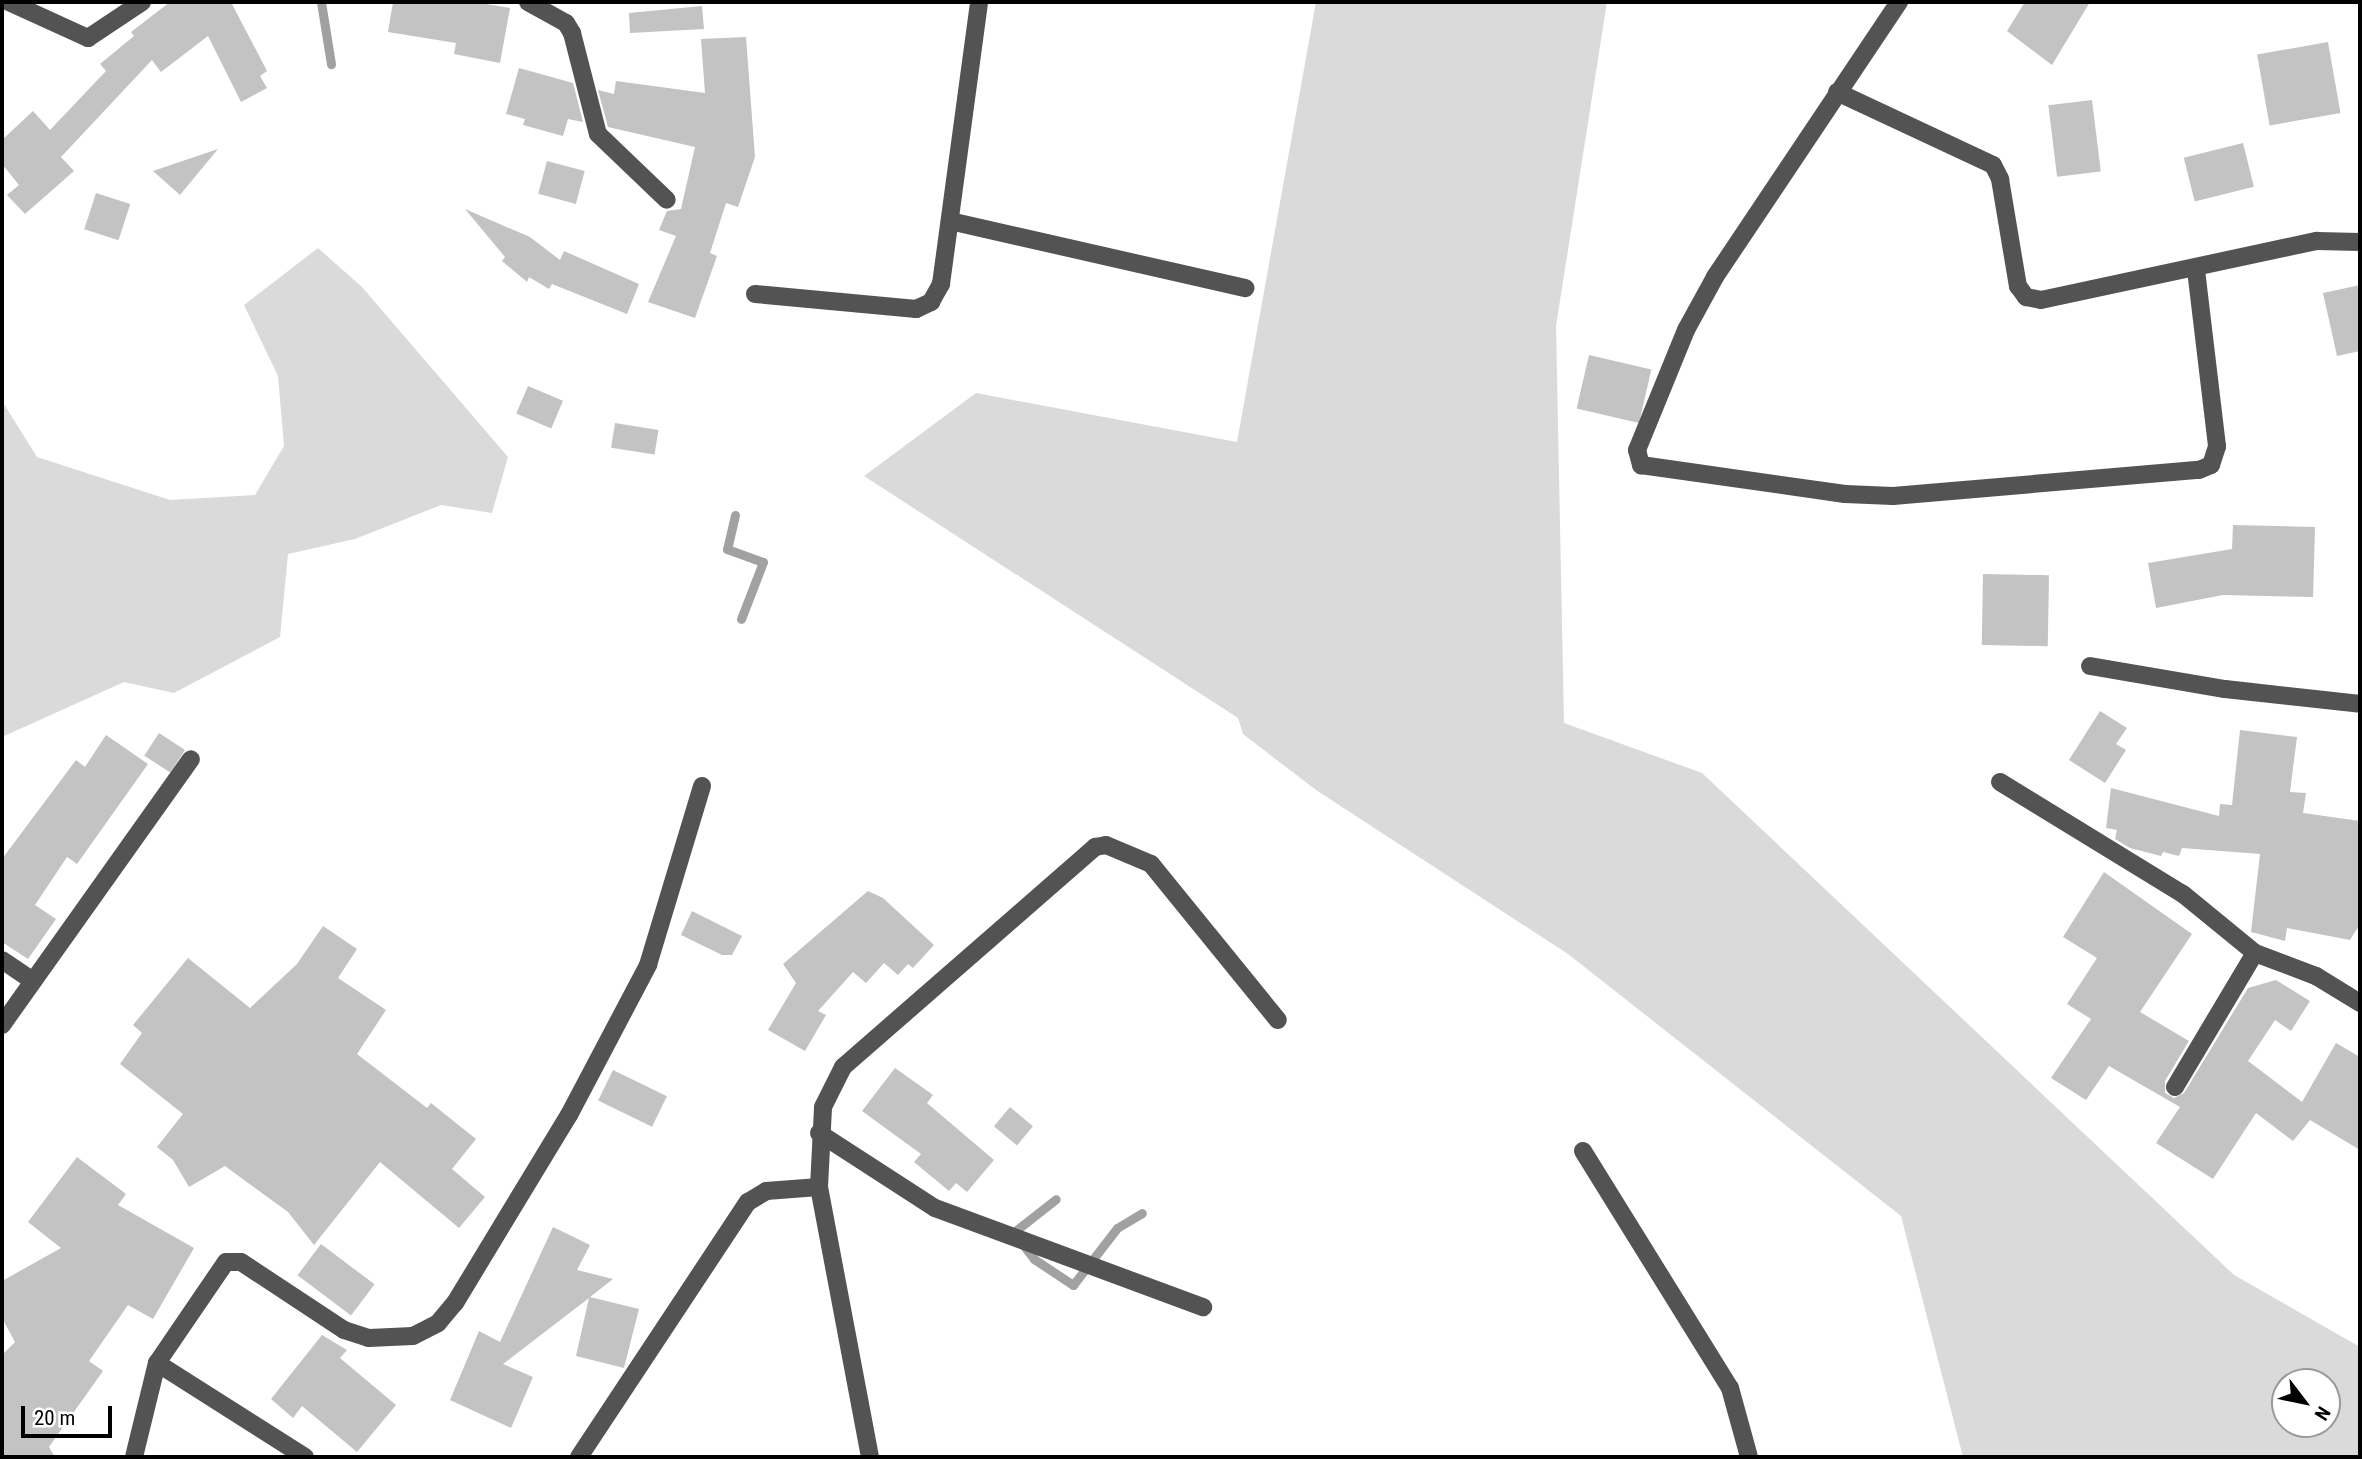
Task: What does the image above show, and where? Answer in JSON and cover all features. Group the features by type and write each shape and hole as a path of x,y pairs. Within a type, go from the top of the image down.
{"street":[{"path":"9,2 88,38 142,2"},
{"path":"528,2 566,23 572,33 598,134 667,200"},
{"path":"755,294 916,309 931,302 941,284 979,2"},
{"path":"1899,2 1715,277 1686,330 1637,450 1641,465 1832,493 1893,496 2199,470 2211,465 2217,446 2196,269"},
{"path":"1837,92 1993,166 2000,179 2018,286 2026,297 2041,300 2317,241 2360,242"},
{"path":"950,221 1245,288"},
{"path":"2090,666 2225,689 2360,704"},
{"path":"2,1025 191,759"},
{"path":"2000,782 2183,894 2255,953 2316,976 2360,1003"},
{"path":"134,1457 158,1363 226,1262 233,1260 344,1330 369,1338 413,1336 438,1323 481,1265 648,965 702,786"},
{"path":"870,1457 818,1187 819,1133 830,1088 843,1067 1095,847 1106,845 1139,855 1151,864 1278,1020"},
{"path":"2175,1087 2255,953"},
{"path":"2,960 33,981"},
{"path":"819,1133 936,1208 1203,1307"},
{"path":"1583,1152 1730,1388 1749,1457"},
{"path":"579,1457 748,1202 766,1191 818,1187"},
{"path":"158,1363 305,1457"}],"shaded area":[{"path":"1316,2 1607,2 1556,326 1564,723 1702,773 2234,1275 2360,1347 2360,1457 1963,1457 1901,1216 1568,954 1316,790 1243,734 1238,718 864,476 976,393 1237,442"},
{"path":"318,248 362,287 508,457 492,513 441,505 355,539 288,554 280,637 174,693 124,682 2,737 2,401 37,457 170,500 255,495 284,446 278,376 244,305"}],"building":[{"path":"170,2 231,2 267,71 260,76 267,88 241,102 208,36 161,72 152,60 61,157 74,171 25,214 7,195 19,185 2,164 2,140 33,111 50,130 106,71 100,64 134,36 131,32"},
{"path":"393,2 474,2 510,8 500,63 454,54 456,43 388,32"},
{"path":"2025,2 2090,2 2052,65 2007,31"},
{"path":"702,6 704,29 630,33 629,13"},
{"path":"746,37 755,157 738,207 726,203 710,253 717,256 695,318 648,302 676,236 659,230 667,211 681,209 695,147 608,127 598,90 614,94 616,81 705,93 701,39"},
{"path":"2328,42 2341,113 2270,125 2257,55"},
{"path":"519,68 573,83 583,122 568,119 563,136 523,125 525,119 506,114"},
{"path":"2092,100 2101,171 2057,177 2048,105"},
{"path":"2243,143 2254,187 2195,201 2184,158"},
{"path":"218,149 180,195 153,171"},
{"path":"547,161 585,171 576,204 538,194"},
{"path":"96,193 130,204 118,240 84,229"},
{"path":"465,209 530,237 560,260 564,251 639,284 627,314 552,284 549,289 529,277 527,282 502,261 505,257"},
{"path":"2360,285 2360,351 2337,356 2323,293"},
{"path":"1589,355 1651,369 1639,423 1577,409"},
{"path":"528,386 563,401 551,428 516,414"},
{"path":"615,423 658,430 655,455 611,448"},
{"path":"2233,525 2315,527 2313,597 2223,595 2156,608 2148,563 2232,549"},
{"path":"1983,574 2049,575 2048,646 1982,645"},
{"path":"2100,711 2127,728 2116,744 2126,750 2105,783 2069,760"},
{"path":"2240,730 2297,737 2290,792 2306,793 2303,813 2360,821 2360,924 2350,940 2287,928 2285,941 2251,932 2260,854 2182,848 2179,856 2163,852 2161,856 2130,848 2115,839 2117,830 2106,828 2111,788 2219,816 2220,804 2232,805"},
{"path":"159,733 185,750 170,773 144,756"},
{"path":"106,735 148,764 77,864 67,857 35,905 56,919 28,959 2,942 2,859 76,760 85,767"},
{"path":"2104,872 2192,934 2140,1012 2189,1041 2165,1081 2165,1093 2174,1098 2184,1093 2248,988 2276,980 2310,1001 2291,1031 2275,1020 2248,1061 2302,1102 2336,1043 2360,1057 2360,1150 2310,1120 2293,1141 2256,1113 2213,1179 2156,1143 2180,1107 2109,1066 2086,1100 2051,1078 2091,1019 2067,1004 2097,958 2063,937"},
{"path":"868,891 883,898 934,945 913,968 908,964 898,975 884,963 866,983 853,972 818,1011 826,1015 805,1051 768,1030 796,983 783,964"},
{"path":"692,911 742,936 732,955 722,955 681,935"},
{"path":"323,926 357,949 338,978 386,1010 357,1054 427,1108 431,1103 476,1139 452,1169 485,1197 459,1228 380,1162 314,1245 288,1212 225,1166 189,1187 173,1160 157,1147 183,1114 120,1064 142,1033 133,1025 188,958 250,1008 297,964"},
{"path":"895,1068 933,1095 927,1103 994,1160 967,1192 956,1183 949,1191 914,1162 921,1154 862,1111"},
{"path":"613,1070 667,1096 652,1127 598,1101"},
{"path":"1010,1107 1033,1126 1017,1145 994,1126"},
{"path":"77,1157 126,1194 118,1205 194,1248 153,1319 128,1305 89,1361 103,1371 49,1447 55,1457 2,1457 2,1355 15,1342 2,1318 2,1281 61,1248 28,1222"},
{"path":"553,1227 590,1245 577,1270 613,1279 590,1297 639,1309 624,1368 576,1356 589,1298 503,1364 533,1377 511,1428 450,1400 479,1331 500,1342"},
{"path":"321,1244 375,1284 351,1315 298,1275"},
{"path":"322,1335 347,1350 340,1358 396,1405 357,1452 302,1406 293,1418 271,1399"}],"waterway":[{"path":"321,2 331,64"},
{"path":"735,515 727,549 763,562 741,619"},
{"path":"1010,1235 1056,1199"},
{"path":"1024,1246 1034,1259 1073,1285 1117,1228 1142,1213"}]}
